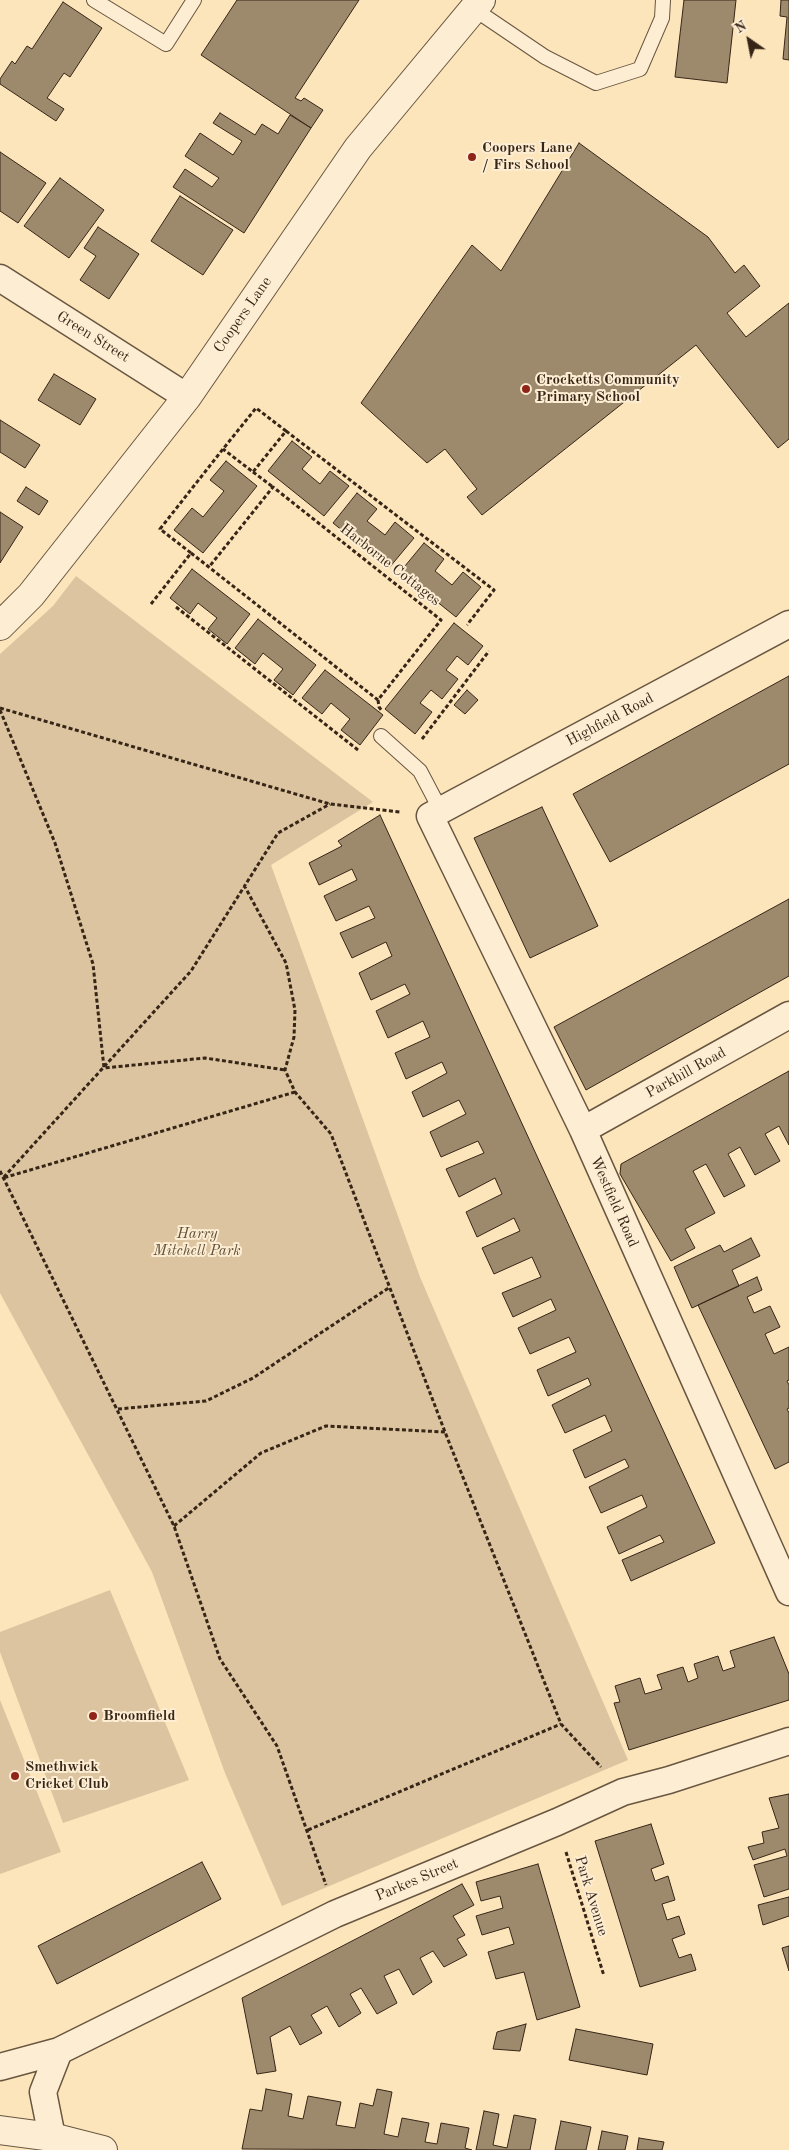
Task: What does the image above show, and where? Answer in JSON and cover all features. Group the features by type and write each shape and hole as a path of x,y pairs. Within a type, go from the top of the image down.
{"street":[{"name":"Coopers Lane","path":"0,626 31,595 187,397 358,148 477,4"},
{"name":"Green Street","path":"0,278 187,397"},
{"name":"Highfield Road","path":"435,813 789,624"},
{"name":"Westfield Road","path":"435,813 582,1130 789,1592"},
{"name":"Parkhill Road","path":"582,1130 789,1015"},
{"name":"Parkes Street","path":"0,2067 59,2051 335,1914 557,1822 623,1792 669,1780 789,1741"},
{"path":"52,2137 43,2092 59,2051"},
{"path":"0,2130 52,2137 103,2150"}],"lane":[{"path":"94,0 166,44 194,0"},
{"path":"477,4 545,57 596,83 640,69 662,18 663,0"},
{"path":"382,736 420,771 435,813"}],"path":[{"path":"224,449 273,487 209,567 160,529 256,408 494,590 467,625"},
{"path":"253,472 286,432"},
{"name":"Harborne Cottages","path":"209,567 378,700 384,693 441,620 273,487"},
{"path":"151,604 191,553"},
{"path":"176,607 358,750"},
{"path":"407,760 489,652"},
{"path":"0,709 330,804 435,813"},
{"path":"0,709 55,843 93,964 104,1068"},
{"path":"3,1178 191,971 278,833 330,804"},
{"path":"244,885 286,963 295,1010 294,1037 285,1070 295,1092 331,1134 445,1432 561,1724 623,1792"},
{"path":"104,1068 206,1058 285,1070"},
{"path":"3,1178 295,1092"},
{"path":"0,1171 174,1526 220,1659 277,1746 308,1830 335,1914"},
{"path":"118,1409 206,1401 253,1378 390,1287"},
{"path":"174,1526 261,1453 326,1426 445,1432"},
{"path":"308,1830 561,1724"},
{"name":"Park Avenue","path":"557,1822 604,1976"}],"green space":[{"name":"Harry Mitchell Park","path":"76,576 373,802 271,865 420,1277 628,1760 282,1906 225,1773 152,1572 0,1293 0,654 53,606"},
{"name":"Broomfield","path":"110,1590 189,1780 63,1823 0,1652 0,1632"},
{"name":"Smethwick Cricket Club","path":"0,1700 61,1852 0,1874"}],"building":[{"path":"237,0 359,0 295,98 301,101 304,98 323,110 311,128 201,55"},
{"path":"684,0 736,0 727,83 675,77"},
{"path":"781,0 789,0 789,60 783,59 787,17 780,16"},
{"path":"63,2 102,28 70,77 64,73 47,98 64,109 56,121 0,84 0,79 12,61 15,64 27,46 32,49"},
{"path":"220,113 255,135 262,124 278,134 290,115 311,128 244,233 173,187 185,169 212,187 219,178 185,156 200,133 233,155 242,141 213,123"},
{"path":"579,143 708,237 735,273 744,265 760,286 727,313 746,337 789,303 789,439 778,448 696,345 482,515 467,497 477,489 445,449 427,463 361,403 472,245 501,271"},
{"path":"0,152 46,183 18,223 0,211"},
{"path":"60,178 104,210 69,258 24,226"},
{"path":"180,196 233,230 203,275 151,241"},
{"path":"98,227 139,254 109,299 80,280 96,256 84,248"},
{"path":"54,374 96,399 80,425 38,400"},
{"path":"0,420 40,445 25,468 0,452"},
{"path":"292,441 312,457 302,469 320,484 330,471 349,486 324,516 268,471"},
{"path":"226,461 257,486 203,553 174,530 192,508 203,517 224,491 210,480"},
{"path":"26,487 48,501 39,515 17,501"},
{"path":"357,493 377,509 367,521 385,535 395,522 414,538 389,568 333,523"},
{"path":"0,512 23,527 0,563"},
{"path":"424,543 444,559 435,571 452,585 463,572 481,587 456,617 400,572"},
{"path":"192,569 250,614 227,644 208,629 217,618 198,603 190,614 170,598"},
{"path":"258,619 316,665 293,695 274,680 283,669 263,653 255,664 235,648"},
{"path":"454,623 483,646 468,665 457,656 446,670 458,679 442,699 431,690 420,703 432,712 415,734 385,709"},
{"path":"325,670 383,715 360,745 341,730 350,719 331,703 322,714 302,698"},
{"path":"789,676 789,764 610,862 573,794"},
{"path":"467,690 478,700 465,714 454,705"},
{"path":"542,807 598,926 530,958 474,838"},
{"path":"380,815 715,1543 631,1581 622,1560 664,1542 660,1535 619,1554 607,1527 647,1507 642,1495 601,1513 589,1487 629,1467 625,1459 585,1478 573,1450 612,1431 605,1415 565,1433 552,1405 591,1385 588,1378 548,1396 537,1370 576,1352 569,1337 530,1354 518,1328 556,1310 551,1299 513,1317 502,1293 541,1277 532,1257 494,1274 482,1248 520,1231 514,1218 477,1237 466,1212 502,1194 495,1178 459,1197 446,1169 484,1153 478,1141 441,1157 430,1132 466,1114 459,1100 423,1117 412,1092 447,1073 442,1062 406,1079 395,1053 430,1037 423,1021 388,1038 376,1011 410,994 405,984 371,1000 359,973 392,956 386,942 352,958 340,933 375,918 369,906 336,921 324,896 357,880 352,869 319,885 309,863 342,846 338,841"},
{"path":"789,899 789,976 586,1090 554,1027"},
{"path":"789,1071 789,1145 779,1126 765,1134 780,1161 755,1175 740,1147 728,1154 745,1186 724,1197 706,1164 693,1171 715,1213 685,1229 695,1248 671,1261 620,1174 621,1164"},
{"path":"751,1238 760,1256 732,1270 739,1286 692,1308 674,1267 720,1245 724,1252"},
{"path":"757,1277 762,1290 747,1297 754,1313 770,1306 780,1327 765,1334 774,1354 789,1347 789,1380 787,1381 789,1385 789,1408 787,1409 789,1413 789,1462 775,1469 698,1305"},
{"path":"774,1637 789,1674 789,1700 629,1750 614,1703 620,1702 615,1686 640,1678 645,1694 662,1689 657,1675 683,1667 688,1682 698,1678 694,1664 718,1656 723,1671 735,1667 730,1651"},
{"path":"789,1794 789,1889 764,1897 754,1865 787,1856 785,1849 753,1860 748,1847 764,1843 762,1832 779,1828 769,1798"},
{"path":"651,1824 664,1864 651,1869 655,1881 668,1876 675,1900 662,1904 667,1920 679,1916 685,1934 672,1939 679,1958 691,1954 696,1970 640,1987 595,1841"},
{"path":"202,1862 221,1899 57,1984 38,1946"},
{"path":"538,1864 580,2007 537,2020 524,1972 496,1979 488,1952 514,1944 509,1927 482,1935 476,1916 503,1908 500,1896 481,1901 476,1882"},
{"path":"462,1884 474,1905 453,1916 465,1935 457,1939 467,1955 444,1967 433,1951 420,1958 432,1982 413,1995 399,1969 384,1976 397,2003 377,2014 361,1988 350,1994 361,2013 339,2027 327,2006 311,2015 322,2033 300,2045 290,2026 270,2037 276,2071 257,2074 242,1998"},
{"path":"789,1897 789,1916 763,1925 758,1905"},
{"path":"789,1946 789,1971 782,1948"},
{"path":"526,2024 520,2051 493,2049 497,2032"},
{"path":"576,2029 653,2044 647,2075 569,2060"},
{"path":"266,2089 292,2094 288,2116 303,2119 308,2096 341,2102 336,2125 355,2128 360,2103 373,2106 377,2089 392,2092 384,2134 398,2137 402,2118 429,2123 425,2142 437,2144 441,2123 469,2128 465,2148 472,2150 242,2149 250,2109 262,2111"},
{"path":"484,2111 499,2114 493,2145 507,2148 514,2115 536,2119 530,2150 476,2150"},
{"path":"561,2121 591,2127 586,2150 555,2150"},
{"path":"602,2131 628,2136 625,2150 598,2150"},
{"path":"639,2138 664,2142 662,2150 637,2150"}],"place":[{"name":"Coopers Lane / Firs School","path":"472,157"},
{"name":"Crocketts Community Primary School","path":"526,389"},
{"name":"Broomfield","path":"93,1716"},
{"name":"Smethwick Cricket Club","path":"15,1776"}]}
